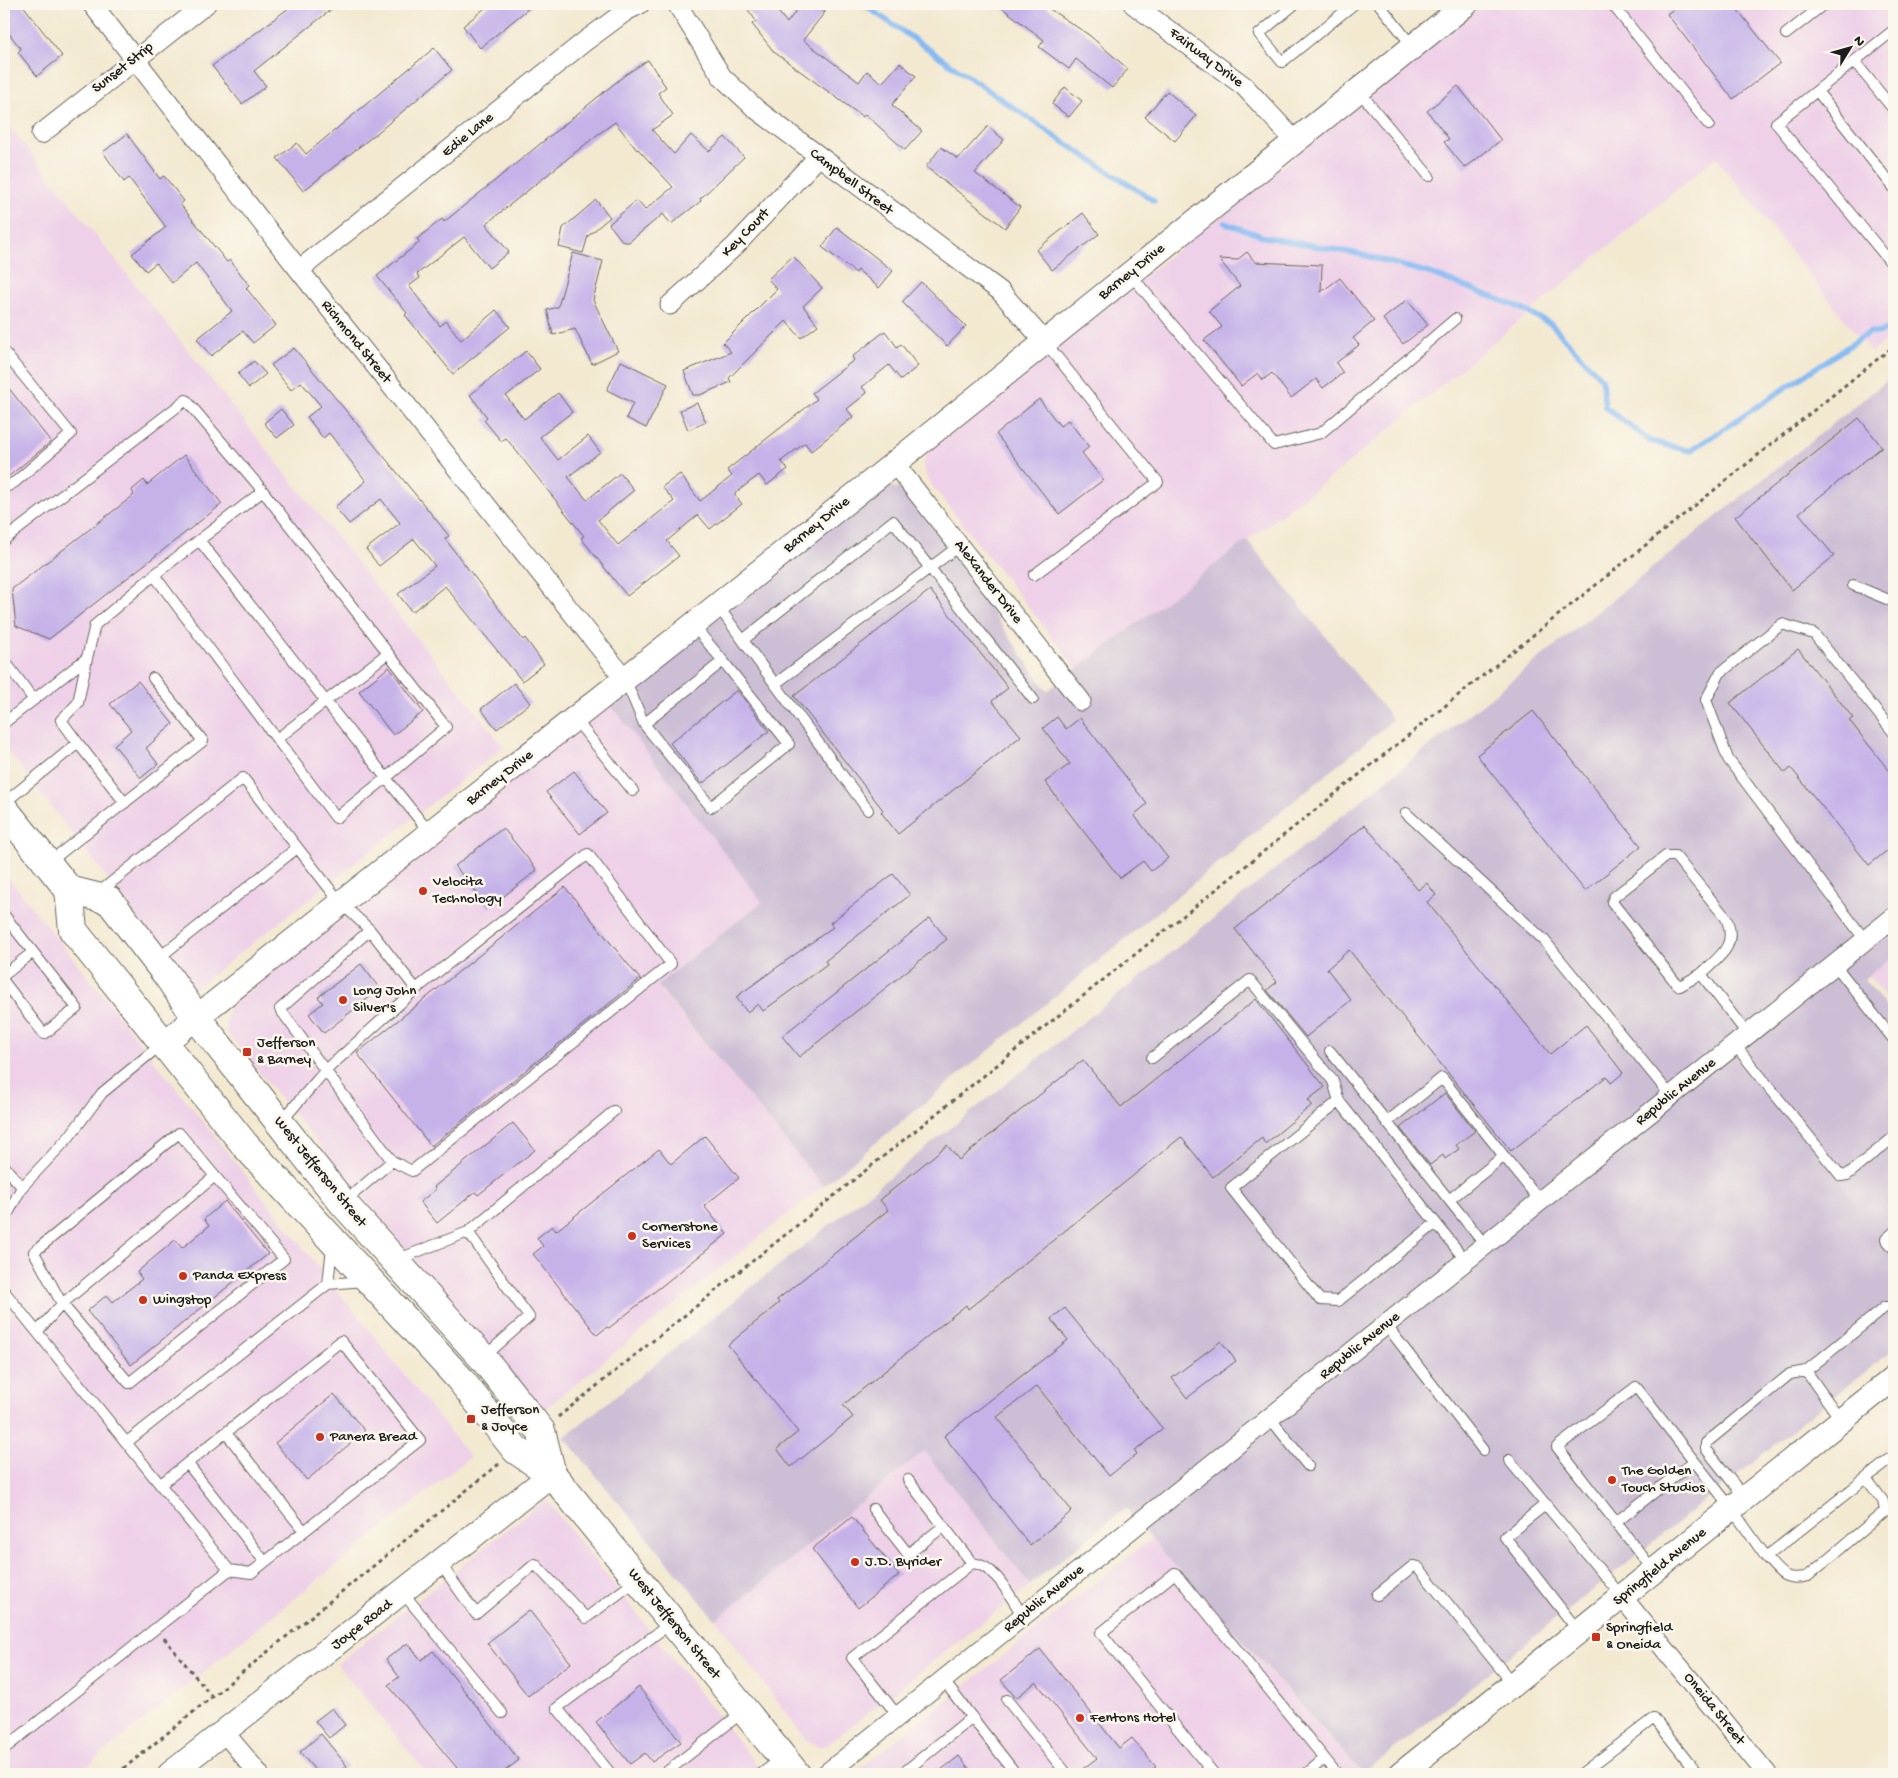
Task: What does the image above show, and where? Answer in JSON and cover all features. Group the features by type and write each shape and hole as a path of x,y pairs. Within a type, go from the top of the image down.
{"main road":[{"name":"West Jefferson Street","path":"4,809 48,864 81,894 109,900 196,1017 343,1203 483,1358 541,1431 552,1474"},
{"name":"West Jefferson Street","path":"81,894 73,930 245,1144 458,1378 516,1450 552,1474 789,1766"}],"street":[{"name":"Richmond Street","path":"92,4 299,270 624,678"},
{"name":"Sunset Strip","path":"41,134 135,58 206,4"},
{"name":"Edie Lane","path":"299,270 584,42 626,11 640,4"},
{"name":"Campbell Street","path":"677,4 722,77 756,109 1000,292 1045,342"},
{"name":"Fairway Drive","path":"1133,4 1244,86 1295,141"},
{"name":"Barney Drive","path":"164,1043 340,902 693,625 1466,4"},
{"name":"Key Court","path":"670,305 735,246 818,157"},
{"name":"Alexander Drive","path":"894,463 1081,701"},
{"name":"Republic Avenue","path":"826,1774 1894,917"},
{"name":"Springfield Avenue","path":"1409,1772 1513,1685 1894,1378"},
{"name":"Joyce Road","path":"170,1774 403,1593 552,1474"},
{"name":"Oneida Street","path":"1622,1597 1767,1774"},
{"path":"223,1731 259,1774"}],"lane":[{"path":"1295,4 1259,34 1282,62 1354,4"},
{"path":"1379,4 1413,47"},
{"path":"1612,4 1709,125"},
{"path":"1786,34 1824,4"},
{"path":"1894,30 1776,124 1892,264 1894,262"},
{"path":"1854,61 1894,110"},
{"path":"1358,90 1429,176"},
{"path":"1816,91 1894,188"},
{"path":"1130,274 1274,445 1321,433 1455,319"},
{"path":"1034,575 1158,482 1045,342"},
{"path":"4,352 71,434 15,482 4,488"},
{"path":"4,540 186,400 263,491 446,727 336,818 154,575"},
{"path":"125,803 61,720 78,703 96,625 154,575 263,491"},
{"path":"743,640 893,521 931,567 1033,700"},
{"path":"199,540 430,832"},
{"path":"776,684 959,546"},
{"path":"1853,585 1894,602"},
{"path":"717,605 868,810"},
{"path":"1865,940 1728,758 1706,700 1720,673 1782,624 1814,634 1894,733"},
{"path":"624,678 644,724 711,807 789,744 693,625"},
{"path":"277,739 388,653"},
{"path":"4,723 87,658"},
{"path":"4,660 34,700"},
{"path":"644,724 723,661"},
{"path":"48,864 203,742 153,678"},
{"path":"575,718 634,791"},
{"path":"4,803 78,743"},
{"path":"81,894 243,778 340,902 370,930 416,989"},
{"path":"1406,813 1544,940 1671,1096"},
{"path":"155,961 297,848"},
{"path":"279,1124 325,1071 416,989 588,854 671,964 412,1171 392,1162 325,1071 280,1009 370,930"},
{"path":"1666,856 1675,856 1726,918 1731,929 1731,941 1717,959 1701,974 1680,986 1676,983 1612,902 1614,897 1666,856"},
{"path":"4,915 77,1008 44,1034 4,982"},
{"path":"4,975 33,952"},
{"path":"1835,965 1894,1040"},
{"path":"1701,974 1741,1040 1841,1176 1848,1175 1894,1136"},
{"path":"1152,1058 1250,980 1333,1081 1339,1101 1466,1261"},
{"path":"4,1221 22,1186 70,1137 102,1093 164,1043"},
{"path":"1330,1051 1485,1245"},
{"path":"1387,1122 1442,1078 1540,1201"},
{"path":"1339,1101 1231,1188 1320,1300 1338,1301 1436,1223"},
{"path":"394,1261 468,1232 614,1111"},
{"path":"179,1134 214,1176 284,1259 129,1383 62,1304 34,1252 179,1134"},
{"path":"1449,1200 1504,1156"},
{"path":"343,1203 392,1162"},
{"path":"4,1166 22,1186"},
{"path":"37,1332 62,1304 214,1176"},
{"path":"468,1232 529,1317 483,1358"},
{"path":"1894,1232 1886,1239 1894,1249"},
{"path":"328,1284 333,1241"},
{"path":"127,1442 328,1284 370,1281"},
{"path":"5,1295 127,1442 229,1570 251,1573 420,1440 341,1341 161,1484"},
{"path":"1866,1478 1883,1501 1885,1510 1808,1576 1795,1579 1782,1575 1766,1557 1706,1449 1706,1443 1790,1374 1806,1371 1885,1307 1894,1307"},
{"path":"1386,1325 1484,1450"},
{"path":"1806,1371 1842,1421"},
{"path":"1654,1572 1557,1447 1636,1387 1694,1461 1738,1504"},
{"path":"1270,1418 1308,1466"},
{"path":"226,1433 304,1531"},
{"path":"1766,1557 1894,1456"},
{"path":"1509,1460 1622,1597"},
{"path":"1615,1523 1694,1461"},
{"path":"187,1463 265,1562"},
{"path":"908,1480 972,1563"},
{"path":"1546,1504 1505,1537 1579,1632"},
{"path":"873,1509 908,1554 944,1526"},
{"path":"440,1563 476,1614 535,1564 586,1618 638,1579"},
{"path":"898,1716 852,1658 972,1563 982,1564 991,1571 1023,1616"},
{"path":"1377,1595 1413,1566 1418,1567 1513,1685"},
{"path":"4,1749 229,1570"},
{"path":"1214,1774 1101,1634 1174,1573 1337,1774"},
{"path":"403,1593 502,1713"},
{"path":"611,1774 557,1708 672,1622"},
{"path":"943,1680 1016,1774"},
{"path":"1007,1700 1067,1774"},
{"path":"664,1774 744,1710"},
{"path":"902,1774 972,1717"},
{"path":"1581,1774 1654,1718 1698,1774"},
{"path":"1306,1774 1324,1759"},
{"path":"761,1774 789,1766"}],"path":[{"path":"555,1419 1894,346"},
{"path":"117,1774 213,1698 506,1458"},
{"path":"155,1628 213,1698"}],"shaded area":[{"path":"1484,4 1894,4 1894,334 1871,353 1716,157 1340,470 1077,669 928,480 923,465 927,451"},
{"path":"4,120 504,747 194,989 4,746"},
{"path":"1894,375 1894,955 1864,979 1894,1017 1894,1349 1363,1774 1151,1539 1126,1508 1030,1585 924,1451 716,1620 564,1437"},
{"path":"893,487 908,491 1047,691 1247,540 1393,720 823,1186 657,985 762,902 610,704 879,488"},
{"path":"610,704 762,902 657,986 823,1186 541,1412 226,1031 227,1019 229,1008 242,997"},
{"path":"4,872 470,1457 77,1774 4,1774"},
{"path":"1894,953 1894,1008 1868,974"},
{"path":"924,1451 1030,1585 826,1746 818,1746 807,1741 716,1620"},
{"path":"546,1499 764,1774 427,1774 337,1664"},
{"path":"1151,1539 1362,1774 853,1774"}],"building":[{"path":"4,4 22,4 62,56 37,76 18,52 21,49 4,27"},
{"path":"294,4 338,4 254,71 266,86 242,104 212,66"},
{"path":"490,4 534,4 480,48 463,26"},
{"path":"744,4 772,4 787,23 801,4 814,4 825,12 803,40 859,82 867,71 882,83 900,63 916,76 892,105 922,131 905,150 865,114 863,117 774,52 752,24 756,21"},
{"path":"997,4 1042,4 1089,35 1128,69 1112,88 1076,59 1069,69 1039,47 1044,40"},
{"path":"1680,4 1733,4 1780,63 1733,99 1667,14"},
{"path":"434,48 452,70 377,133 303,191 277,158 297,143 306,154"},
{"path":"648,60 666,87 658,93 673,115 652,130 674,154 691,135 709,151 725,137 744,157 700,199 701,201 671,224 663,214 629,242 623,242 609,224 637,200 645,210 673,187 637,150 615,122 597,135 486,224 509,252 489,268 464,237 417,274 420,278 409,286 440,326 446,321 461,340 496,310 510,327 453,374 405,315 407,313 377,276 420,242 417,239 442,219 444,222 625,75"},
{"path":"1458,86 1501,140 1465,168 1444,142 1449,139 1427,111"},
{"path":"1065,87 1082,101 1069,117 1052,104"},
{"path":"1167,91 1196,116 1175,141 1145,117"},
{"path":"988,126 1004,140 975,173 1020,207 1005,228 926,167 941,147 958,159"},
{"path":"127,134 160,179 164,176 184,201 180,204 227,262 230,260 249,285 246,288 276,325 253,343 243,331 211,356 197,339 232,311 196,263 172,283 156,263 146,271 132,254 166,227 129,178 124,182 103,152"},
{"path":"596,200 610,217 588,236 583,253 559,247 563,228"},
{"path":"1083,213 1099,234 1052,270 1036,250"},
{"path":"837,227 893,271 879,288 858,270 856,273 822,247"},
{"path":"1247,252 1255,262 1322,265 1321,292 1340,278 1374,321 1353,338 1359,345 1336,363 1343,373 1323,388 1316,379 1291,398 1272,373 1263,380 1258,373 1241,386 1204,340 1222,327 1209,311 1240,286 1219,259 1237,260"},
{"path":"573,253 603,261 593,300 618,351 592,364 575,329 553,335 547,310 558,307"},
{"path":"793,256 822,288 803,306 818,325 801,338 786,321 729,378 731,382 700,395 693,395 684,371 731,352 723,343 777,289 768,279"},
{"path":"921,282 966,326 947,346 902,302"},
{"path":"1407,300 1428,325 1403,344 1383,319"},
{"path":"885,331 897,347 901,344 918,366 901,380 889,365 862,387 867,393 847,409 853,417 811,451 805,443 781,461 788,469 767,485 759,475 734,494 742,504 710,529 698,515 667,541 679,556 627,596 581,538 584,536 506,438 501,441 484,420 487,417 470,395 526,351 540,369 506,396 524,419 558,393 572,412 540,437 558,460 588,436 600,452 568,477 587,500 620,473 634,490 598,520 618,545 674,501 662,487 680,474 700,501 732,476 727,470 817,399 812,393 854,360 852,357"},
{"path":"294,348 449,536 445,539 523,640 525,638 544,664 522,681 445,586 412,612 398,594 435,566 414,539 379,566 366,549 400,523 381,499 349,524 335,507 366,481 329,433 323,438 307,417 321,406 301,382 291,390 271,365"},
{"path":"254,361 266,374 249,388 238,374"},
{"path":"621,361 668,384 646,428 626,418 633,403 607,390"},
{"path":"4,382 51,442 4,480"},
{"path":"1039,399 1060,426 1068,420 1089,447 1082,453 1103,480 1059,514 996,434"},
{"path":"697,403 706,422 688,430 680,410"},
{"path":"281,409 294,425 277,438 264,423"},
{"path":"1859,418 1882,447 1799,513 1834,556 1792,590 1735,517"},
{"path":"184,455 222,504 49,639 16,626 12,589 134,495 132,490 144,480 147,485"},
{"path":"930,590 1008,688 992,701 1021,736 898,834 881,812 883,810 794,696"},
{"path":"1798,649 1853,718 1849,720 1894,777 1894,845 1869,865 1791,768 1785,773 1730,703"},
{"path":"389,667 423,712 393,735 359,691"},
{"path":"138,681 173,724 146,748 158,764 141,778 114,745 131,730 110,704"},
{"path":"514,683 530,703 497,729 481,709"},
{"path":"737,690 769,731 702,784 670,743"},
{"path":"1533,711 1641,846 1585,891 1477,755"},
{"path":"1057,717 1066,729 1080,718 1147,804 1134,815 1168,858 1151,871 1143,861 1120,878 1045,782 1070,764 1043,728"},
{"path":"574,771 607,813 580,834 546,792"},
{"path":"1365,825 1418,890 1427,883 1436,895 1427,902 1550,1054 1586,1025 1623,1073 1611,1083 1607,1076 1511,1151 1349,950 1327,969 1351,1000 1306,1037 1267,990 1277,982 1235,929"},
{"path":"503,828 537,870 489,908 455,866"},
{"path":"893,874 910,895 825,961 827,964 763,1011 758,1004 747,1012 736,997 833,927 830,923"},
{"path":"565,887 640,979 431,1146 357,1053"},
{"path":"930,918 947,939 799,1057 782,1036"},
{"name":"Long John Silver's","path":"361,964 380,989 324,1033 309,1014 323,1003 318,997"},
{"path":"1256,999 1325,1087 1308,1100 1312,1105 1265,1144 1262,1138 1213,1177 1181,1137 968,1309 966,1305 843,1405 853,1417 791,1467 777,1449 798,1432 728,1345 779,1303 777,1300 888,1210 880,1200 947,1145 959,1160 1083,1060 1121,1107"},
{"path":"1445,1093 1475,1131 1456,1145 1459,1149 1445,1159 1443,1155 1430,1165 1400,1128"},
{"path":"513,1123 535,1150 478,1195 475,1192 437,1223 420,1202 436,1189 434,1187"},
{"name":"Cornerstone Services","path":"705,1136 739,1178 704,1206 727,1234 609,1328 607,1327 597,1335 533,1254 543,1246 537,1238 552,1226 556,1231 659,1149 671,1164"},
{"path":"225,1201 268,1254 131,1365 87,1311 107,1295 113,1302 142,1279 137,1272 175,1240 182,1248 209,1226 204,1219"},
{"path":"1065,1308 1163,1429 1135,1451 1137,1454 1109,1476 1037,1386 997,1417 1072,1511 1030,1545 944,1436 1068,1340 1051,1319"},
{"path":"1221,1341 1236,1361 1187,1398 1172,1378"},
{"name":"Panera Bread","path":"334,1394 365,1431 307,1480 275,1443"},
{"name":"J.D. Byrider","path":"852,1517 899,1575 858,1608 812,1549"},
{"path":"529,1610 571,1663 528,1696 487,1643"},
{"path":"408,1643 421,1660 433,1651 519,1760 501,1774 462,1774 388,1685 399,1677 386,1659"},
{"name":"Fentons Hotel","path":"1040,1649 1119,1748 1132,1738 1156,1767 1147,1774 1076,1774 1097,1758 1036,1682 1016,1698 1001,1680"},
{"path":"639,1687 681,1742 652,1762 645,1753 630,1764 596,1722"},
{"path":"332,1708 345,1725 329,1738 315,1721"},
{"path":"321,1734 347,1766 338,1774 318,1774 300,1752"},
{"path":"959,1756 973,1774 936,1774"}],"waterway":[{"path":"863,4 1065,143 1154,201"},
{"path":"1225,223 1265,237 1359,254 1429,273 1516,306 1551,324 1602,379 1605,407 1650,441 1690,451 1870,332 1880,333 1894,325"}],"place":[{"name":"Velocita Technology","path":"423,891"},
{"name":"Long John Silver's","path":"343,1000"},
{"name":"Jefferson & Barney","path":"247,1052"},
{"name":"Cornerstone Services","path":"632,1236"},
{"name":"Panda Express","path":"183,1276"},
{"name":"Wingstop","path":"143,1300"},
{"name":"Jefferson & Joyce","path":"471,1419"},
{"name":"Panera Bread","path":"320,1437"},
{"name":"The Golden Touch Studios","path":"1612,1480"},
{"name":"J.D. Byrider","path":"855,1562"},
{"name":"Springfield & Oneida","path":"1596,1637"},
{"name":"Fentons Hotel","path":"1080,1718"}]}
